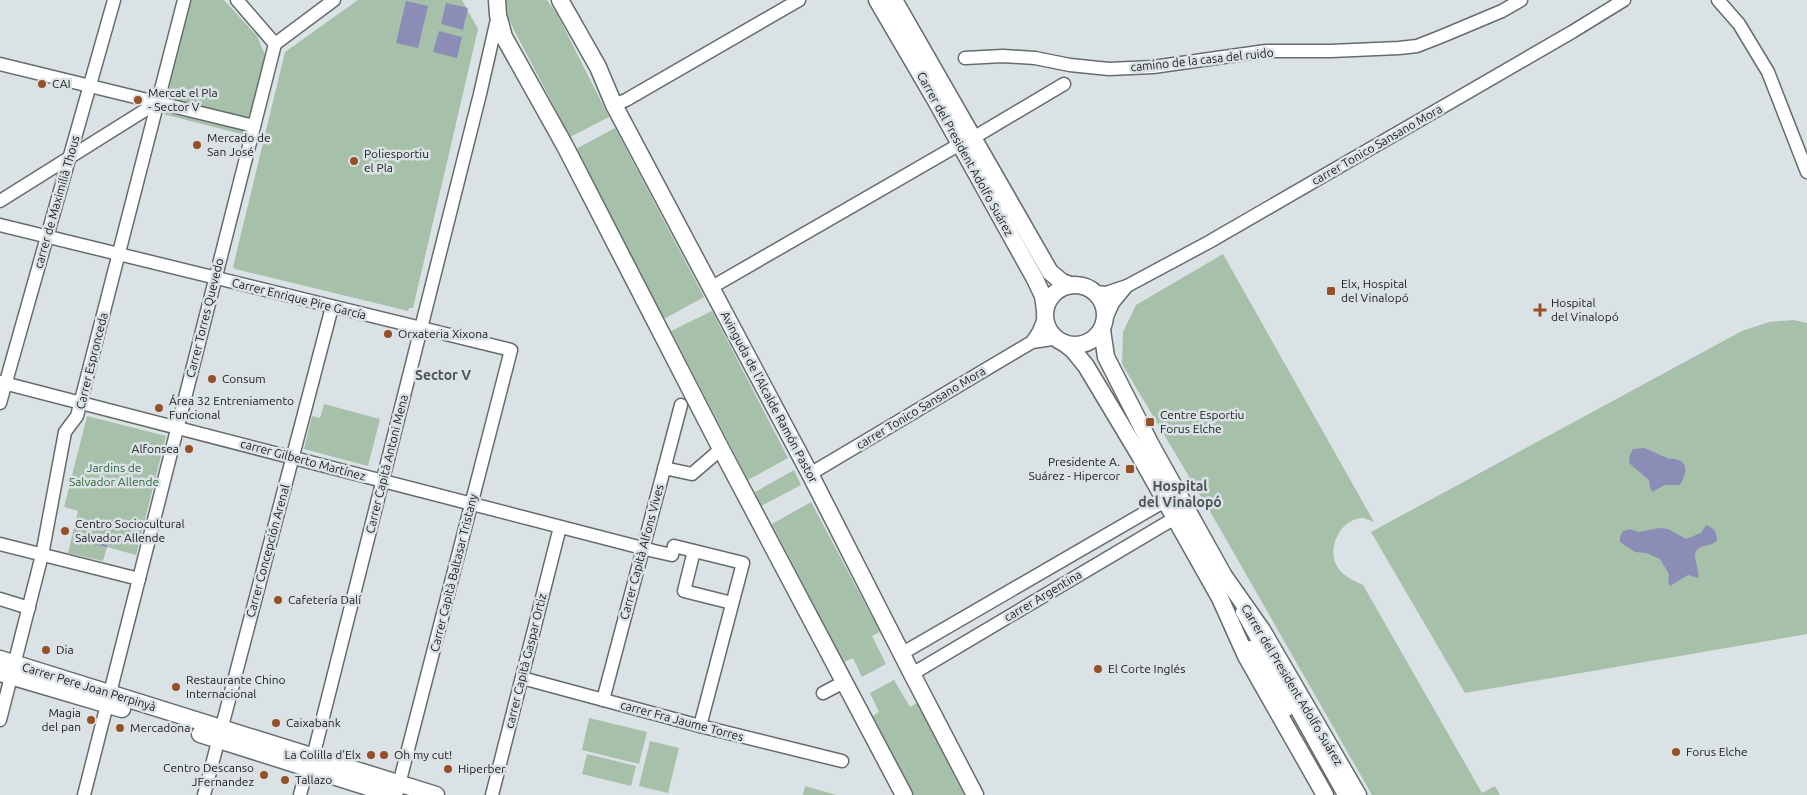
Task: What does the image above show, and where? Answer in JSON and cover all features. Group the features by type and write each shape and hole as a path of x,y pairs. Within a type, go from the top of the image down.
{"main road":[{"name":"Avinguda de l'Alcalde Ramón Pastor","path":"560,0 598,67 614,105 712,287 810,474 901,654 976,795"},
{"name":"Carrer del President Adolfo Suárez","path":"877,0 1050,272 1062,282 1070,284"},
{"name":"Carrer del President Adolfo Suárez","path":"894,0 1040,288 1045,313"},
{"path":"497,8 504,37 565,146 721,450 904,795"},
{"path":"1070,284 1083,285 1096,292 1104,304 1106,314 1103,326 1093,340 1084,344 1074,345 1062,342 1049,330 1045,313 1048,300 1054,292 1070,284"},
{"name":"Carrer del President Adolfo Suárez","path":"1103,326 1106,357 1151,445 1224,576 1262,630 1358,795"},
{"name":"Carrer del President Adolfo Suárez","path":"1062,342 1073,350 1086,366 1166,501 1220,598 1246,656 1325,795"},
{"name":"Carrer Pere Joan Perpinyà","path":"6,668 310,762 396,791 436,795"}],"street":[{"name":"carrer de Maximilià Thous","path":"0,403 3,382 70,158 114,0"},
{"name":"Carrer Espronceda","path":"0,720 6,668 29,608 42,555 65,432 77,416 81,402 184,0"},
{"path":"237,0 275,44 334,0"},
{"path":"614,105 626,100 799,0"},
{"name":"camino de la casa del ruido","path":"965,58 1003,56 1035,58 1070,65 1109,69 1178,64 1266,51 1399,48 1417,46 1440,37 1502,11 1521,0"},
{"name":"carrer Tonico Sansano Mora","path":"1096,292 1106,293 1127,286 1235,227 1624,0"},
{"path":"1718,0 1739,24 1768,72 1807,172"},
{"name":"Carrer Capità Antoni Mena","path":"300,795 383,481 480,94 497,8"},
{"name":"Carrer Torres Quevedo","path":"84,795 275,44"},
{"path":"0,64 254,126"},
{"path":"712,287 1064,84"},
{"path":"0,201 158,102"},
{"name":"Carrer Enrique Pire García","path":"0,225 511,350"},
{"name":"carrer Tonico Sansano Mora","path":"1103,326 1113,303 1127,286"},
{"name":"Carrer Concepción Arenal","path":"204,795 332,307"},
{"path":"1032,342 1039,331 1045,313"},
{"name":"carrer Tonico Sansano Mora","path":"810,474 1032,342 1052,339 1062,342"},
{"name":"Carrer Capità Baltasar Tristany","path":"396,791 511,350"},
{"name":"carrer Gilberto Martínez","path":"3,382 649,550 672,555 674,546 743,563 732,603"},
{"name":"Carrer Capità Alfons Vives","path":"603,700 649,550 664,468 681,405"},
{"path":"664,468 692,474 721,450"},
{"name":"carrer Argentina","path":"901,654 1166,501"},
{"name":"carrer Argentina","path":"912,674 1174,518"},
{"name":"carrer Capità Gaspar Ortiz","path":"492,795 560,527"},
{"path":"0,544 139,579"},
{"path":"694,551 684,591 732,603 700,726"},
{"name":"Carrer del President Adolfo Suárez","path":"1224,576 1253,633 1344,795"},
{"name":"Carrer del President Adolfo Suárez","path":"1220,598 1337,795"},
{"path":"0,599 29,608"},
{"name":"carrer Fra Jaume Torres","path":"522,678 700,726 842,761"},
{"path":"823,693 844,682"}],"green space":[{"path":"188,0 224,0 257,36 266,57 245,135 163,114 173,72 170,66"},
{"name":"Poliesportiu el Pla","path":"358,0 462,0 478,29 413,308 409,308 408,311 233,267 285,52"},
{"path":"506,0 547,0 557,14 609,117 570,137 514,30 508,17"},
{"path":"615,128 704,297 664,319 576,149"},
{"path":"1223,254 1374,522 1363,518 1355,519 1342,529 1337,536 1333,552 1338,568 1346,576 1363,585 1482,793 1495,786 1500,795 1372,795 1219,527 1122,364 1123,332 1136,305"},
{"path":"712,311 788,458 748,480 671,331"},
{"path":"1794,320 1807,323 1807,634 1465,693 1371,532 1742,331 1769,322"},
{"path":"324,404 380,419 368,466 304,449 312,416 320,418"},
{"name":"Jardins de Salvador Allende","path":"87,416 166,436 136,555 107,547 103,561 68,553 78,511 64,507"},
{"path":"794,470 801,485 761,506 755,492"},
{"path":"811,502 880,632 872,636 886,664 862,677 853,658 844,662 772,524"},
{"path":"894,680 910,707 917,703 964,795 914,795 873,716 879,712 870,693"},
{"path":"589,718 647,732 639,764 582,750"},
{"path":"650,741 679,748 668,793 639,786"},
{"path":"587,754 636,766 631,786 582,774"},
{"path":"805,786 836,795 803,795"}],"water":[{"path":"406,1 428,6 418,48 396,43"},
{"path":"446,3 468,8 463,30 441,24"},
{"path":"439,31 462,37 457,58 433,52"},
{"path":"1644,448 1683,463 1685,473 1680,485 1665,485 1652,492 1649,480 1629,463 1633,449"},
{"path":"1706,525 1715,531 1717,541 1701,547 1695,553 1698,578 1688,575 1670,586 1668,582 1669,574 1660,559 1646,553 1635,552 1620,542 1623,531 1630,529 1639,532 1659,528 1668,529 1686,539 1701,533"},
{"path":"88,536 108,541 107,547 87,543"}],"place":[{"name":"CAI","path":"42,84"},
{"name":"Mercat el Pla - Sector V","path":"138,100"},
{"name":"Mercado de San José","path":"197,145"},
{"name":"Poliesportiu el Pla","path":"354,161"},
{"name":"Elx, Hospital del Vinalopó","path":"1331,291"},
{"name":"Hospital del Vinalopó","path":"1540,310"},
{"name":"Orxateria Xixona","path":"388,334"},
{"name":"Consum","path":"212,379"},
{"name":"Área 32 Entreniamento Funcional","path":"159,408"},
{"name":"Centre Esportiu Forus Elche","path":"1150,422"},
{"name":"Alfonsea","path":"189,449"},
{"name":"Presidente A. Suárez - Hipercor","path":"1130,469"},
{"name":"Centro Sociocultural Salvador Allende","path":"65,531"},
{"name":"Cafetería Dalí","path":"278,600"},
{"name":"Dia","path":"46,650"},
{"name":"El Corte Inglés","path":"1098,669"},
{"name":"Restaurante Chino Internacional","path":"176,687"},
{"name":"Magia del pan","path":"91,720"},
{"name":"Caixabank","path":"276,723"},
{"name":"Mercadona","path":"120,728"},
{"name":"Forus Elche","path":"1676,752"},
{"name":"La Colilla d'Elx","path":"371,755"},
{"name":"Oh my cut!","path":"384,755"},
{"name":"Hiperber","path":"448,769"},
{"name":"Centro Descanso JFernandez","path":"264,775"},
{"name":"Tallazo","path":"285,780"}],"district":[{"name":"Sector V","path":"443,375"},
{"name":"Hospital del Vinalopó","path":"1180,494"}]}
